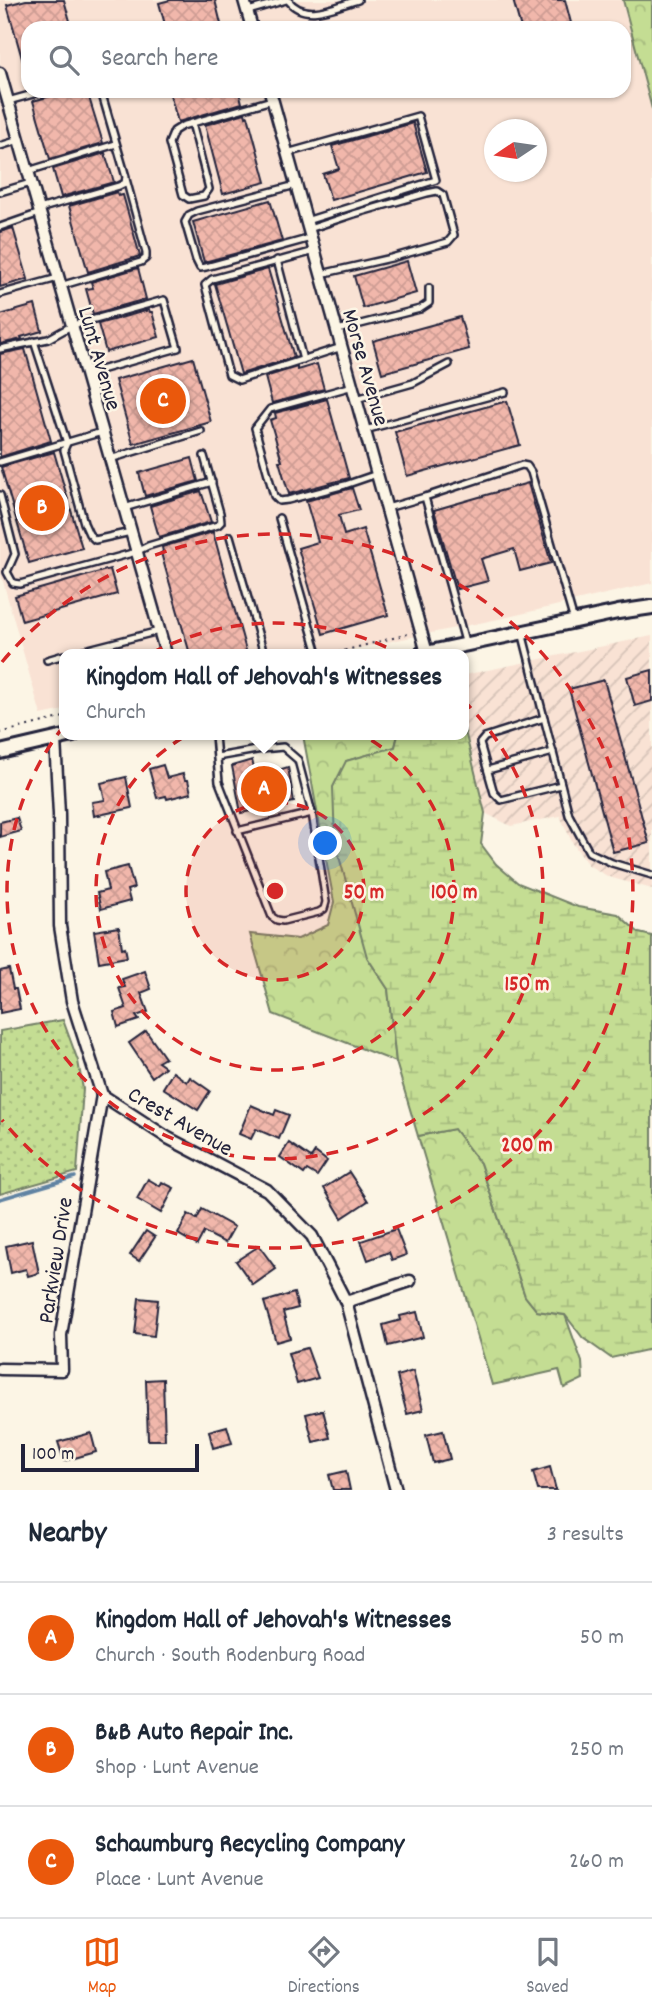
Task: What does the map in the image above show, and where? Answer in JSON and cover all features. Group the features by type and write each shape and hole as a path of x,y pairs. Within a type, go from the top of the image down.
{"street":[{"path":"244,0 250,21"},
{"name":"Lunt Avenue","path":"0,73 164,649"},
{"name":"Morse Avenue","path":"272,98 421,631 423,649"},
{"path":"618,612 652,601"},
{"path":"447,649 652,607"},
{"path":"0,752 59,738"},
{"name":"Crest Avenue","path":"55,739 60,926 72,1001 102,1095 168,1138 267,1190 312,1236 346,1302 396,1490"},
{"name":"Parkview Drive","path":"0,1369 62,1370 61,1335 102,1095"},
{"path":"346,1302 410,1281"}],"lane":[{"path":"248,11 287,0 304,12 316,12 358,0"},
{"path":"8,101 21,97"},
{"path":"0,294 141,262 146,258 102,98"},
{"path":"192,123 209,189 204,196 189,199 183,195 169,143 174,131 192,123 263,98"},
{"path":"287,153 418,116 436,180 200,268 185,222 189,215 296,185"},
{"path":"0,146 19,141"},
{"path":"28,171 116,144"},
{"path":"0,227 39,211 119,186 125,183 125,179"},
{"path":"0,192 31,183"},
{"path":"309,229 437,191 443,195 454,235 447,242 321,274"},
{"path":"315,251 212,279 205,285 229,374 239,380 342,347"},
{"path":"277,260 303,360"},
{"path":"337,330 419,309 429,303 429,288"},
{"path":"0,349 48,339 73,325 164,300 178,348 86,373"},
{"path":"34,341 66,443 64,450 89,534 96,540 131,532"},
{"path":"356,399 413,383 449,364"},
{"path":"353,386 270,409 255,428 274,496 279,501 377,474"},
{"path":"365,430 505,392"},
{"path":"110,459 201,431"},
{"path":"0,462 102,432"},
{"path":"0,495 15,554 7,572 13,583 20,584 218,526 221,522 220,513 204,456"},
{"path":"387,508 522,465 527,466 574,621"},
{"path":"124,508 212,482"},
{"path":"425,497 466,645"},
{"path":"279,518 317,649"},
{"path":"230,536 263,649"},
{"path":"90,649 159,631"},
{"path":"522,632 569,815 589,852 612,863 652,875"},
{"path":"47,660 59,657"},
{"path":"544,718 485,737 481,747 494,793 501,800 561,785"},
{"path":"215,740 219,782 272,917 283,921 324,909 326,902 312,813 298,760 282,747 217,757"},
{"path":"488,770 553,752"},
{"path":"237,831 312,813"}],"path":[{"path":"351,649 421,631"},
{"path":"0,733 59,718"}],"shaded area":[{"path":"0,0 623,0 629,21 21,21 21,98 631,98 631,30 652,109 652,583 354,649 59,649 59,711 41,715 0,571"},
{"path":"652,636 652,889 609,877 588,865 572,842 560,816 511,826 485,813 467,740 469,674"}],"green space":[{"path":"623,0 652,0 652,109 631,30 631,21 629,21"},
{"path":"304,740 397,740 395,747 346,761 367,957 388,989 396,1062 273,1014 250,934 298,939 328,925 334,902"},
{"path":"397,740 467,740 485,813 481,844 496,864 518,883 578,907 618,914 639,933 652,936 652,1349 611,1358 583,1338 565,1315 537,1311 525,1296 480,1163 454,1129 418,1136 396,1062 388,989 367,957 335,842 333,787 346,761 395,747"},
{"path":"63,1020 78,1061 83,1089 77,1172 0,1194 0,1031"},
{"path":"454,1129 480,1163 525,1296 537,1311 565,1315 582,1362 583,1379 564,1388 559,1370 492,1385 418,1136"}],"building":[{"path":"26,0 64,0 70,21 21,21 21,55 7,5"},
{"path":"170,0 215,0 220,21 164,21 159,3"},
{"path":"513,0 565,0 570,21 519,21"},
{"path":"44,98 89,98 103,143 50,159 33,101"},
{"path":"171,98 241,98 242,103 178,122"},
{"path":"245,113 266,182 223,194 205,125"},
{"path":"413,123 427,172 331,200 323,174 339,169 332,146"},
{"path":"105,153 114,182 61,197 53,169"},
{"path":"117,192 118,196 123,195 140,256 88,272 69,206"},
{"path":"270,200 282,241 204,262 193,222"},
{"path":"13,228 28,279 0,287 0,232"},
{"path":"407,261 416,293 363,308 354,276"},
{"path":"138,268 146,299 93,314 86,289 93,288 91,282"},
{"path":"268,269 294,357 241,374 215,284"},
{"path":"35,305 42,331 0,344 0,315"},
{"path":"149,310 152,312 159,337 106,352 98,324"},
{"path":"460,317 469,349 382,373 373,341"},
{"path":"25,349 51,441 0,457 0,354"},
{"path":"193,358 211,422 133,444 115,380"},
{"path":"317,364 324,389 272,403 265,377"},
{"path":"327,399 349,478 289,494 270,420 276,418 275,413"},
{"path":"507,401 520,445 407,476 395,432"},
{"path":"54,452 82,548 29,563 1,467"},
{"path":"192,458 198,481 145,496 139,473"},
{"path":"528,483 551,563 520,571 514,549 481,559 488,581 457,589 434,510"},
{"path":"352,488 359,510 339,515 344,535 363,529 388,615 323,634 298,548 318,542 306,501"},
{"path":"201,491 211,522 159,537 150,506"},
{"path":"213,532 246,649 189,649 161,553 162,547"},
{"path":"110,569 117,594 22,621 15,596"},
{"path":"652,670 652,701 635,706 627,677"},
{"path":"604,680 649,843 613,852 569,689"},
{"path":"252,760 256,777 288,767 294,802 241,813 232,766"},
{"path":"163,765 167,778 183,774 185,780 188,780 191,793 167,799 166,796 157,798 149,769"},
{"path":"126,777 132,808 94,816 92,802 105,800 101,783"},
{"path":"17,818 21,831 0,837 0,822"},
{"path":"128,866 134,888 127,890 130,901 101,909 97,893 108,890 104,872"},
{"path":"119,927 122,948 125,947 127,957 99,962 94,931"},
{"path":"9,969 20,1009 0,1013 0,971"},
{"path":"145,971 151,989 141,993 148,1012 136,1016 139,1020 118,1027 114,1012 126,1008 119,988 125,987 122,979"},
{"path":"146,1031 165,1058 158,1062 165,1067 152,1077 129,1043"},
{"path":"173,1072 187,1082 190,1077 210,1091 198,1110 163,1088"},
{"path":"251,1105 274,1115 276,1110 289,1115 279,1139 256,1129 251,1139 239,1134"},
{"path":"289,1143 311,1158 315,1152 327,1161 317,1176 307,1170 304,1174 280,1157"},
{"path":"349,1172 368,1201 342,1218 324,1188"},
{"path":"148,1179 160,1186 162,1182 174,1188 161,1213 137,1199"},
{"path":"202,1209 234,1227 225,1243 204,1232 197,1245 178,1234 188,1214 197,1219"},
{"path":"396,1229 406,1255 392,1260 389,1252 368,1260 361,1241"},
{"path":"146,1231 155,1237 139,1261 130,1255"},
{"path":"32,1240 39,1273 28,1276 26,1269 11,1273 6,1246"},
{"path":"259,1246 276,1269 253,1285 236,1261"},
{"path":"294,1293 298,1308 283,1312 290,1338 276,1342 264,1302"},
{"path":"139,1298 158,1300 154,1336 135,1334"},
{"path":"417,1312 423,1337 388,1346 383,1325 401,1320 400,1316"},
{"path":"307,1348 318,1378 297,1384 288,1353"},
{"path":"413,1371 423,1410 407,1414 397,1376"},
{"path":"163,1379 165,1440 148,1440 146,1380"},
{"path":"323,1410 330,1438 313,1442 306,1414"},
{"path":"227,1426 232,1443 213,1448 209,1431"},
{"path":"443,1431 450,1459 433,1463 426,1435"},
{"path":"91,1433 96,1452 64,1461 58,1442"},
{"path":"550,1467 556,1490 538,1490 533,1472"},
{"path":"346,1471 350,1490 333,1490 329,1475"}],"waterway":[{"path":"0,1199 75,1177"}],"place":[{"name":"Schaumburg Recycling Company","path":"163,401"},
{"name":"B&B Auto Repair Inc.","path":"42,508"},
{"name":"Kingdom Hall of Jehovah's Witnesses","path":"264,789"}]}
